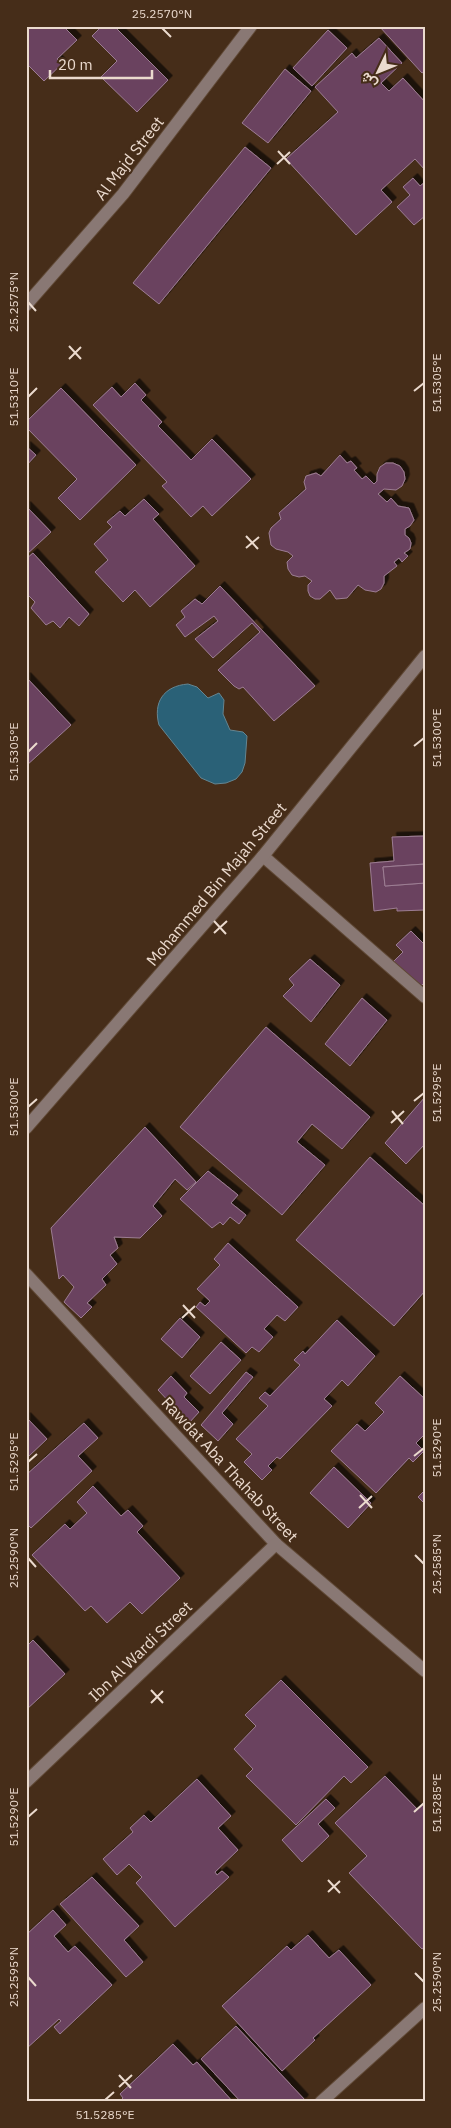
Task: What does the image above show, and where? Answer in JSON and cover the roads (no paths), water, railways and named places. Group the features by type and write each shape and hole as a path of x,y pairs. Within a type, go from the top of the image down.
{"street":[{"name":"Al Majd Street","path":"26,305 123,194 251,26"},
{"name":"Mohammed Bin Majah Street","path":"26,1128 263,856 425,656"},
{"path":"263,856 425,997"},
{"name":"Rawdat Aba Thahab Street","path":"26,1274 276,1544 425,1671"},
{"name":"Ibn Al Wardi Street","path":"26,1782 276,1544"},
{"path":"321,2102 425,2008"}],"water":[{"path":"188,684 197,687 208,698 219,693 224,700 223,714 230,730 243,732 247,736 245,763 242,772 236,779 226,783 215,784 201,778 159,725 157,710 162,697 172,688"}]}
